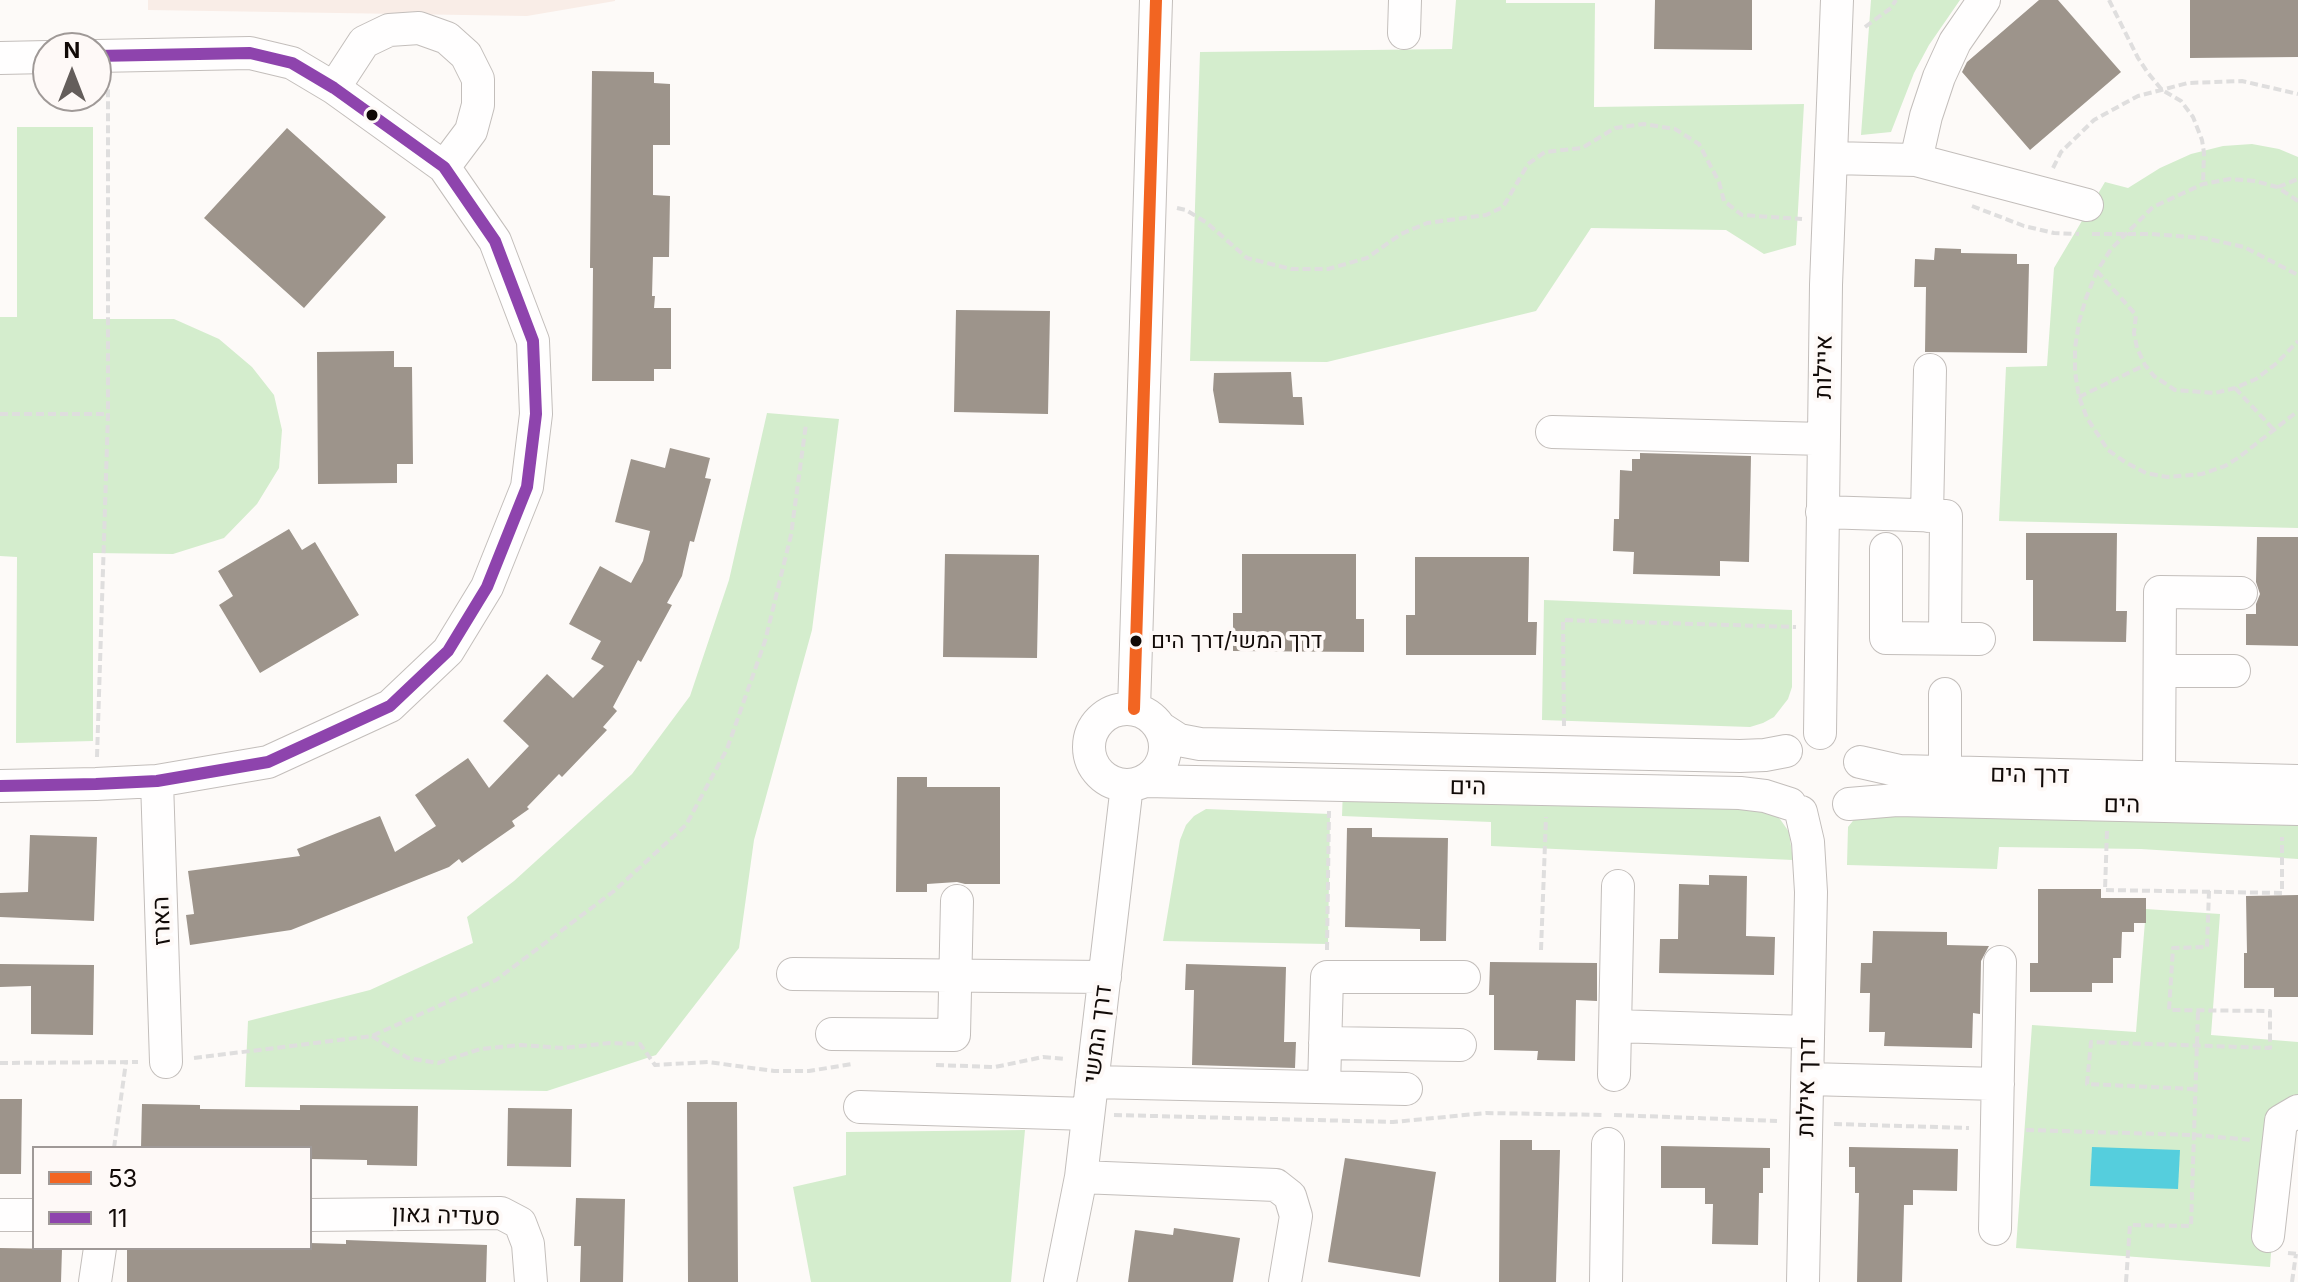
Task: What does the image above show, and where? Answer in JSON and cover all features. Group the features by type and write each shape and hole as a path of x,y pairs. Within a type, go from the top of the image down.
{"street":[{"path":"1134,709 1156,0"},
{"path":"1404,33 1405,0"},
{"name":"איילות","path":"1820,733 1823,439 1837,0"},
{"path":"1916,160 1939,77 1955,42 1984,0"},
{"path":"334,88 364,42 389,30 419,28 447,38 466,55 478,79 478,105 471,131 444,167"},
{"path":"0,786 157,781 268,762 390,706 448,651 487,587 527,487 536,414 533,341 495,241 444,167 334,88 292,63 250,53 112,56"},
{"path":"0,58 32,57"},
{"path":"1831,158 1916,160 2087,205"},
{"path":"1927,516 1930,370"},
{"path":"1552,432 1823,439"},
{"path":"1822,512 1946,516 1945,638"},
{"path":"1886,549 1886,638 1979,639"},
{"path":"2159,778 2160,592 2241,593"},
{"path":"2160,671 2234,671"},
{"path":"1945,694 1945,772"},
{"path":"1134,709 1150,716 1162,729 1166,747 1164,759 1159,769 1136,783 1109,781 1096,769 1089,753 1089,740 1093,729 1105,716 1115,710 1134,709"},
{"name":"הים","path":"1162,729 1179,740 1200,744 1740,756 1786,751"},
{"path":"1820,733 1845,741 1854,751 1860,762 1861,781 1857,794 1828,827 1821,840 1811,892 1808,842 1796,808 1783,794 1779,768 1786,751 1801,738 1820,733"},
{"name":"דרך הים","path":"1860,762 1900,771 2298,781"},
{"name":"הארז","path":"157,781 166,1062"},
{"name":"הים","path":"1136,783 1740,793 1765,796 1796,808"},
{"name":"דרך המשי","path":"1060,1282 1081,1177 1105,977 1136,783"},
{"name":"הים","path":"1847,806 1897,800 2290,809"},
{"path":"1796,808 1820,816 1833,814 1847,806"},
{"path":"1614,1075 1618,886"},
{"name":"דרך אילות","path":"1803,1282 1811,892"},
{"path":"832,1034 954,1035 957,901"},
{"path":"1995,1229 2000,962"},
{"path":"793,974 1105,977"},
{"path":"1324,1087 1327,977 1464,977"},
{"path":"1615,1026 1808,1032"},
{"path":"1325,1043 1460,1045"},
{"path":"1093,1072 1324,1087 1406,1089"},
{"path":"1808,1079 1998,1084"},
{"path":"860,1107 1088,1114"},
{"path":"2268,1236 2281,1121 2298,1111"},
{"path":"1606,1282 1608,1144"},
{"path":"1081,1177 1276,1185 1290,1196 1296,1216 1285,1282"},
{"name":"סעדיה גאון","path":"312,1215 501,1213 520,1223 528,1244 531,1282"},
{"path":"0,1215 32,1215"},
{"path":"95,1282 100,1250"}],"path":[{"path":"1836,45 1877,20 1896,0"},
{"path":"2109,0 2138,58 2162,90 2181,101 2193,117 2204,153 2203,184"},
{"path":"2040,193 2061,152 2094,120 2138,96 2188,83 2242,81 2298,94"},
{"path":"96,784 108,414 103,112"},
{"path":"1150,202 1186,210 1207,223 1247,258 1291,269 1328,269 1367,258 1401,234 1427,223 1486,215 1503,207 1528,164 1545,152 1582,148 1615,128 1644,124 1675,129 1699,144 1719,182 1724,201 1742,215 1829,219"},
{"path":"2298,201 2277,187 2230,179 2203,184 2153,207 2111,249 2097,271 2086,298 2075,348 2079,397 2096,435 2108,450 2146,473 2167,477 2202,474 2225,466 2298,411"},
{"path":"2277,187 2298,179"},
{"path":"2097,271 2136,315 2134,333 2145,365 2154,376 2175,390 2215,393 2235,388 2256,379 2298,341"},
{"path":"2079,397 2145,365"},
{"path":"2235,388 2274,430"},
{"path":"0,414 108,414"},
{"path":"0,1063 166,1062 372,1036 496,980 614,891 686,825 727,749 765,641 791,535 806,424"},
{"path":"1564,752 1563,620 1821,628"},
{"path":"1327,977 1329,802 1332,784"},
{"path":"1541,950 1548,788"},
{"path":"2108,805 2105,890 2282,893 2290,809"},
{"path":"2195,1089 2087,1084 2091,1042 2270,1048 2270,1011 2169,1010 2173,948 2207,947 2209,891"},
{"path":"2126,1282 2130,1225 2191,1226 2198,1010"},
{"path":"372,1036 408,1058 438,1063 480,1049 521,1045 563,1048 610,1043 640,1044 655,1065 708,1062 774,1071 809,1071 859,1062"},
{"path":"933,1065 995,1067 1043,1057 1059,1057 1093,1072"},
{"path":"114,1146 126,1062"},
{"path":"1088,1114 1393,1122 1486,1113 1549,1114 2194,1135 2278,1142"},
{"path":"2292,1282 2296,1254"}],"shaded area":[{"path":"148,0 615,1 527,16 148,10"}],"green space":[{"path":"1456,0 1595,3 1594,107 1804,104 1796,245 1764,254 1726,230 1591,228 1536,311 1327,362 1190,361 1200,52 1452,49"},
{"path":"1871,0 1960,0 1914,73 1891,132 1861,135"},
{"path":"17,127 93,127 93,319 174,319 219,339 252,367 274,395 282,430 279,468 257,504 224,538 173,554 93,553 93,741 16,743 17,557 0,556 0,317 17,317"},
{"path":"2252,144 2279,149 2298,157 2298,528 1999,521 2006,367 2047,366 2054,268 2105,182 2128,188 2160,168 2191,154 2223,146"},
{"path":"767,413 839,419 812,630 754,840 739,948 656,1055 547,1091 245,1087 248,1021 370,990 473,943 467,917 514,881 632,774 690,696 729,580"},
{"path":"1544,600 1792,610 1792,687 1788,699 1774,717 1750,727 1542,720"},
{"path":"1343,788 1759,806 1780,819 1789,832 1793,860 1491,846 1491,822 1342,816"},
{"path":"1865,806 2298,819 2298,859 2141,849 1999,847 1997,869 1847,865 1848,827"},
{"path":"1206,809 1330,814 1328,944 1163,941 1180,840 1186,825"},
{"path":"2146,909 2220,914 2211,1035 2298,1042 2298,1112 2281,1112 2270,1267 2016,1248 2032,1025 2136,1032"},
{"path":"1025,1130 1011,1282 811,1282 793,1187 846,1175 846,1132"}],"water":[{"path":"2092,1147 2180,1150 2178,1189 2090,1186"}],"building":[{"path":"1655,0 1752,0 1752,50 1654,49"},
{"path":"2039,0 2058,0 2121,72 2030,150 1962,72 1967,62"},
{"path":"2190,0 2298,0 2298,57 2190,58"},
{"path":"592,71 654,72 654,83 670,84 670,145 653,145 653,195 670,196 669,257 653,257 652,296 655,296 654,308 671,308 671,369 654,369 654,381 592,381"},
{"path":"287,128 386,217 304,308 204,218"},
{"path":"1935,248 1961,249 1961,253 2017,254 2017,264 2029,264 2027,353 1925,352 1926,287 1914,287 1915,259 1934,260"},
{"path":"956,310 1050,311 1048,414 954,412"},
{"path":"394,351 394,367 412,367 413,464 397,464 397,483 318,484 317,352"},
{"path":"1291,372 1293,397 1302,397 1304,425 1219,423 1213,390 1214,373"},
{"path":"670,448 710,458 705,478 711,479 682,576 667,603 672,605 613,707 617,711 603,727 607,730 562,777 559,774 527,807 529,809 512,821 515,826 462,863 459,859 449,867 291,930 190,945 186,915 194,914 188,871 300,856 297,849 380,816 395,852 436,826 415,795 468,758 489,788 529,746 503,721 547,674 573,698 604,666 591,659 601,641 569,624 600,566 631,583 643,561 650,531 615,522 631,459 665,468"},
{"path":"1640,453 1751,456 1749,562 1720,561 1720,576 1633,574 1634,552 1613,551 1614,519 1619,519 1620,470 1632,471 1632,459 1640,459"},
{"path":"289,529 302,550 315,542 359,615 260,673 219,605 233,596 218,571"},
{"path":"2026,533 2117,533 2116,611 2127,611 2126,642 2033,641 2033,580 2026,580"},
{"path":"2257,537 2298,537 2298,646 2246,645 2246,614 2256,614 2260,594 2256,582"},
{"path":"945,554 1039,555 1037,658 943,657"},
{"path":"1242,554 1356,554 1356,619 1364,619 1364,652 1233,651 1233,613 1242,613"},
{"path":"1415,557 1529,557 1528,622 1537,622 1536,655 1406,655 1406,615 1415,615"},
{"path":"897,777 927,777 927,787 1000,787 1000,884 927,884 927,892 896,892"},
{"path":"1347,828 1372,828 1372,837 1448,838 1446,941 1420,941 1420,929 1345,927"},
{"path":"30,835 97,837 94,921 0,917 0,893 28,892"},
{"path":"1709,875 1747,876 1746,936 1775,937 1774,975 1659,973 1660,939 1678,939 1679,884 1709,885"},
{"path":"2038,889 2101,889 2101,898 2146,898 2146,923 2134,923 2134,932 2122,932 2121,958 2113,958 2113,983 2092,983 2092,992 2030,992 2030,963 2038,963"},
{"path":"2298,895 2298,997 2274,997 2274,988 2244,988 2246,896"},
{"path":"1873,931 1947,932 1947,945 1989,946 1981,961 1980,1014 1973,1013 1972,1048 1884,1046 1885,1032 1869,1032 1870,993 1860,993 1861,963 1872,963"},
{"path":"1490,962 1597,963 1597,1001 1576,1000 1575,1061 1537,1060 1538,1051 1494,1050 1494,995 1489,995"},
{"path":"0,964 94,965 93,1035 31,1034 31,986 0,987"},
{"path":"1186,964 1286,967 1284,1042 1296,1042 1295,1068 1192,1065 1194,990 1185,990"},
{"path":"0,1099 22,1099 21,1174 0,1174"},
{"path":"687,1102 737,1102 738,1282 688,1282"},
{"path":"142,1104 200,1105 200,1109 300,1110 300,1105 418,1106 417,1166 367,1165 367,1160 312,1159 312,1146 141,1146"},
{"path":"508,1108 572,1109 571,1167 507,1166"},
{"path":"1500,1140 1532,1140 1532,1150 1560,1150 1556,1282 1499,1282"},
{"path":"1661,1146 1770,1148 1770,1168 1763,1168 1763,1193 1759,1193 1758,1245 1712,1244 1713,1204 1705,1204 1705,1188 1661,1188"},
{"path":"1849,1147 1958,1149 1957,1191 1913,1190 1913,1205 1904,1205 1902,1282 1857,1282 1859,1193 1855,1193 1855,1167 1849,1167"},
{"path":"1345,1158 1436,1172 1420,1277 1328,1262"},
{"path":"576,1198 625,1199 623,1282 580,1282 581,1246 574,1246"},
{"path":"1174,1228 1240,1238 1233,1282 1128,1282 1135,1230 1173,1235"},
{"path":"346,1240 487,1245 486,1282 127,1282 127,1250 312,1250 312,1243 346,1244"},
{"path":"0,1248 62,1250 61,1282 0,1282"}],"transit line":[{"name":"53","path":"1134,709 1156,0"},
{"name":"11","path":"0,786 157,781 268,762 390,706 448,651 487,587 527,487 536,414 533,341 495,241 444,167 334,88 292,63 250,53 112,56"}],"place":[{"name":"דרך המשי/דרך הים","path":"1136,641"}]}
